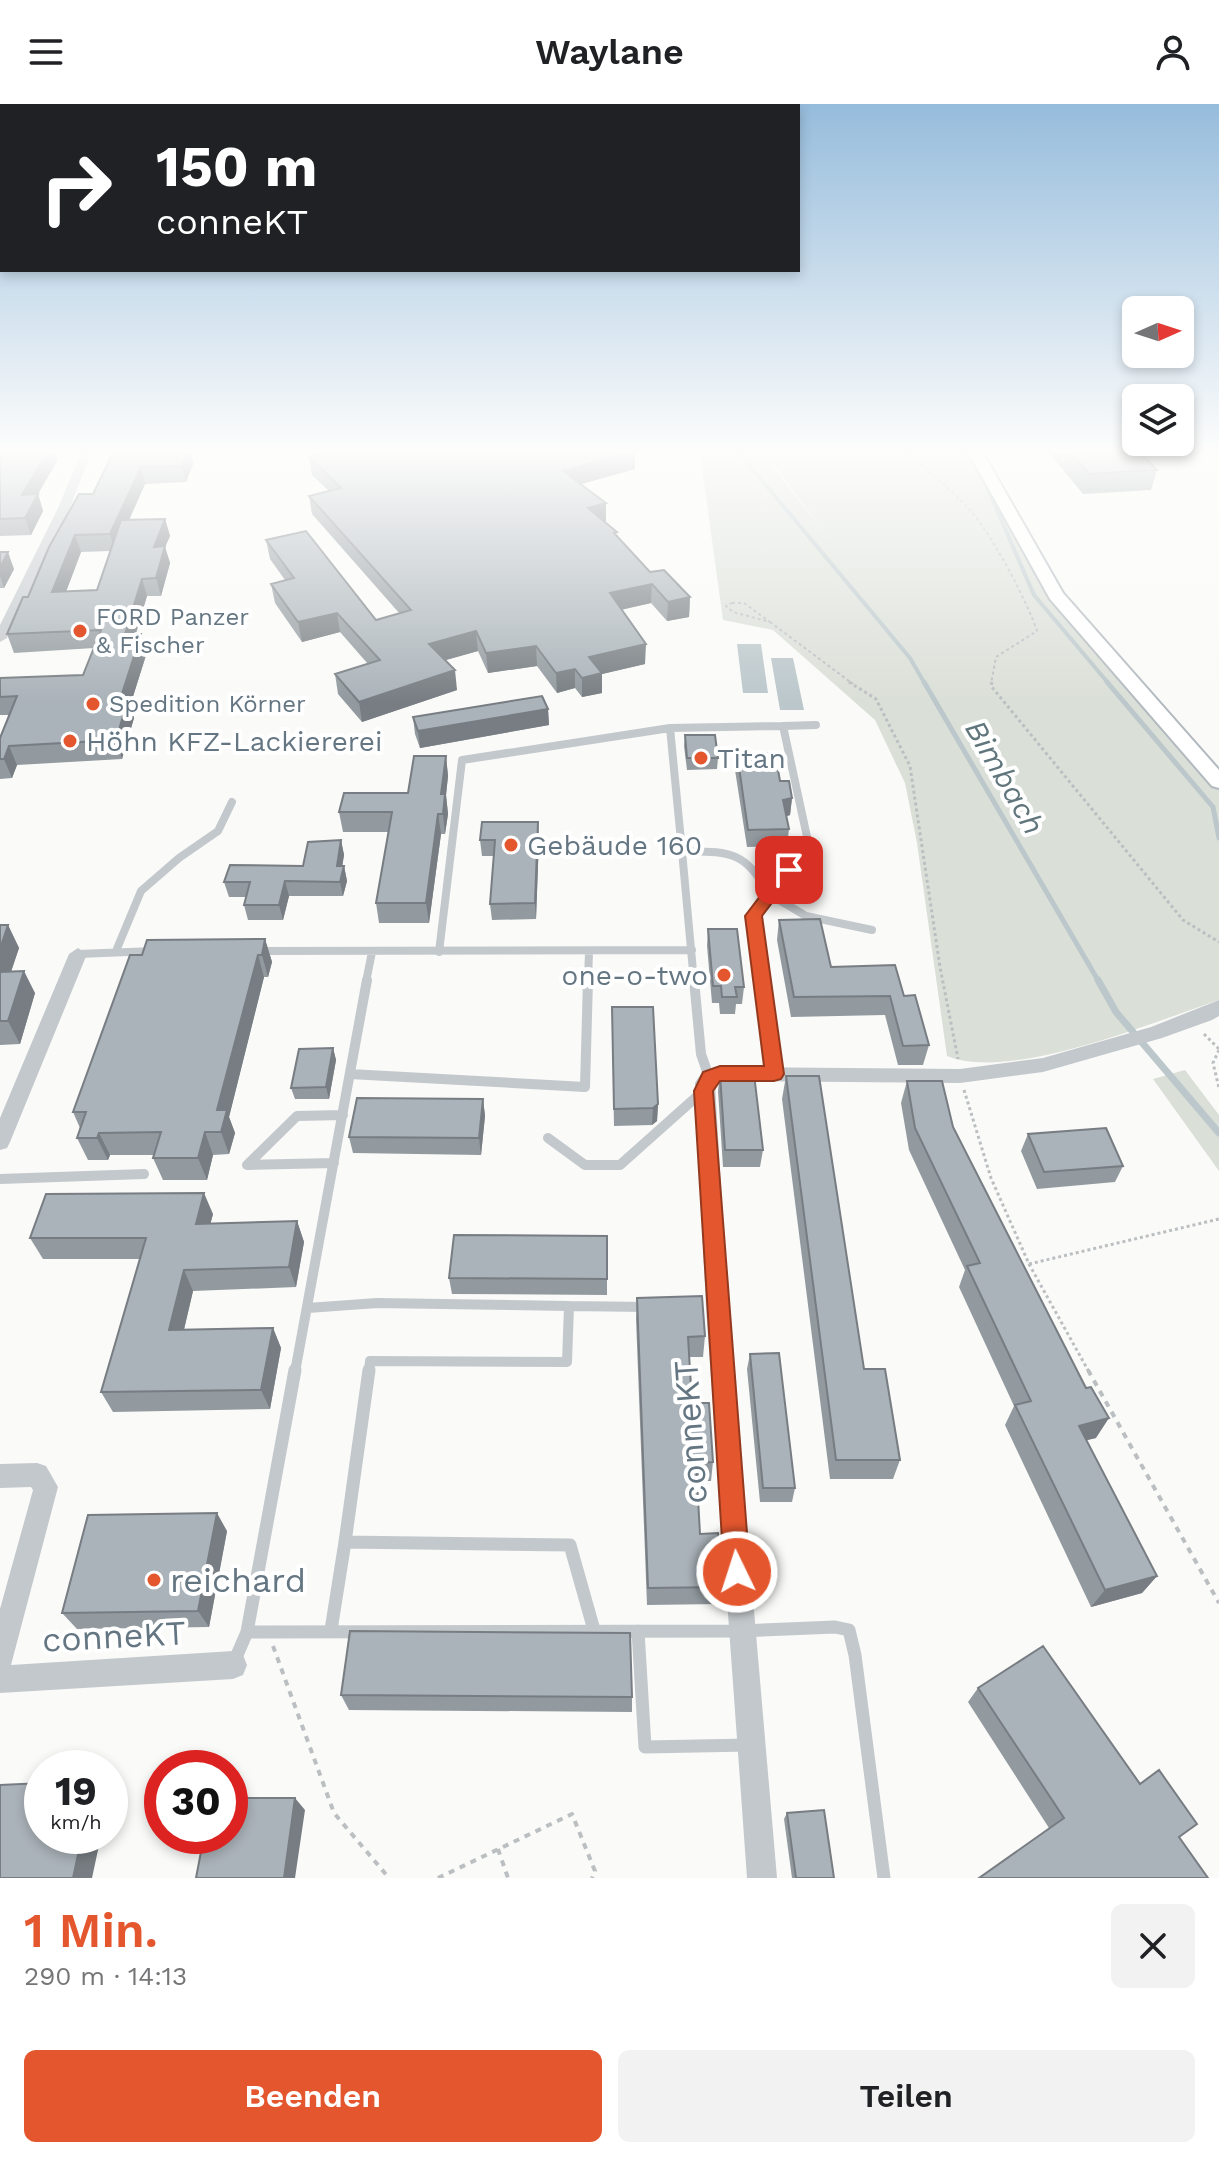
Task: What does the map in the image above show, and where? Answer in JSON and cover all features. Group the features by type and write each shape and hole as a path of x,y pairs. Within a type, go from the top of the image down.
{"main road":[{"path":"1023,536 1056,595 1219,782"}],"street":[{"path":"0,638 50,536"},
{"path":"0,1142 78,954"},
{"path":"706,1084 720,1074 960,1076 1043,1065 1155,1033 1219,1007"},
{"name":"conneKT","path":"706,1084 709,1308 762,1878"},
{"name":"conneKT","path":"0,1476 37,1475 46,1487 0,1659"},
{"name":"conneKT","path":"0,1679 233,1665"}],"lane":[{"path":"439,952 462,760 670,728 816,725"},
{"path":"774,1074 754,916 809,846 783,726"},
{"name":"conneKT","path":"670,728 706,1084"},
{"path":"116,951 141,891 179,858 218,831 232,802"},
{"path":"682,851 739,853 754,867 769,894 806,916 872,930"},
{"path":"245,951 692,950"},
{"path":"78,954 165,951"},
{"path":"350,1074 585,1087 589,951"},
{"path":"233,1665 247,1632 372,952"},
{"path":"548,1138 585,1165 620,1165 706,1084"},
{"path":"334,1163 247,1165 297,1116 343,1115"},
{"path":"0,1179 144,1174"},
{"path":"308,1308 377,1303 654,1307"},
{"path":"331,1630 370,1361 567,1362 569,1306"},
{"path":"345,1542 570,1545 594,1630"},
{"path":"247,1632 741,1631 835,1627 849,1630 855,1655 884,1878"},
{"path":"638,1631 645,1747 750,1745"}],"path":[{"path":"987,536 1030,609 1037,631 996,657 991,686 1183,920 1219,942"},
{"path":"770,622 733,612 726,606 734,601 746,602 824,665 876,699 897,735 910,766 960,1076 991,1178 1029,1264 1219,1603"},
{"path":"1190,1020 1219,1050 1213,1063 1219,1088"},
{"path":"1029,1264 1219,1219"},
{"path":"267,1631 334,1813 389,1878"},
{"path":"438,1878 572,1814 595,1871 592,1878"},
{"path":"498,1849 508,1878"}],"shaded area":[{"path":"711,536 1018,536 1051,594 1219,788 1219,1000 1121,1034 1044,1056 974,1062 947,1056 917,843 905,783 875,720 773,630 723,620"},
{"path":"737,644 761,644 768,693 743,693"},
{"path":"771,658 793,658 804,710 780,710"},
{"path":"1185,1070 1219,1115 1219,1171 1153,1079"}],"building":[{"path":"55,536 75,536 52,592 97,590 116,536 158,536 154,547 165,546 156,578 142,579 125,634 141,634 120,700 128,699 116,740 9,746 4,759 0,759 0,738 17,696 0,697 0,678 83,675 101,630 7,634 23,597 28,597"},
{"path":"310,536 376,620 411,610 345,536 617,536 650,572 664,570 690,597 668,602 652,584 610,593 646,644 589,657 602,673 582,678 575,669 556,673 536,646 486,653 476,631 429,644 455,670 359,702 335,674 380,660 337,613 298,622 271,584 294,578 266,540"},
{"path":"0,552 8,552 0,567"},
{"path":"542,696 548,709 418,731 413,717"},
{"path":"685,735 715,735 718,758 687,758"},
{"path":"737,753 775,753 780,781 789,781 792,798 783,800 789,829 748,830"},
{"path":"414,756 446,756 441,794 445,794 443,814 438,814 426,903 376,903 392,812 339,812 344,793 408,793"},
{"path":"482,822 538,822 535,903 490,904 495,840 480,840"},
{"path":"341,840 337,866 344,866 340,882 285,881 279,905 244,905 250,882 224,882 230,865 303,866 308,842"},
{"path":"820,919 831,967 895,965 904,996 915,995 929,1045 903,1046 890,996 794,997 779,920"},
{"path":"0,925 8,925 0,949"},
{"name":"one-o-two","path":"708,929 737,929 744,987 735,987 737,997 722,997 721,986 713,986"},
{"path":"265,939 262,955 258,955 217,1110 227,1110 221,1132 205,1132 198,1158 153,1158 161,1132 99,1133 97,1138 77,1138 86,1112 73,1112 130,955 142,955 147,940"},
{"path":"24,971 8,1021 0,1021 0,972"},
{"path":"612,1007 653,1007 658,1104 653,1108 614,1109"},
{"path":"333,1048 326,1087 291,1088 299,1049"},
{"path":"720,1074 754,1074 763,1150 725,1150"},
{"path":"786,1076 819,1076 864,1369 885,1369 900,1460 836,1460"},
{"path":"907,1081 942,1081 953,1127 1086,1388 1091,1387 1109,1418 1079,1426 1157,1576 1105,1590 1015,1405 1031,1401 967,1266 980,1263 915,1128"},
{"path":"357,1098 483,1099 479,1138 349,1137"},
{"path":"1106,1128 1123,1166 1044,1172 1028,1134"},
{"path":"204,1193 196,1224 297,1221 289,1267 184,1270 169,1330 273,1328 261,1390 101,1392 146,1238 30,1238 46,1194"},
{"path":"454,1235 607,1236 607,1279 449,1278"},
{"path":"702,1296 705,1336 688,1337 692,1403 709,1403 713,1462 696,1463 700,1534 718,1533 722,1587 648,1588 637,1298"},
{"path":"779,1353 795,1488 763,1488 750,1354"},
{"name":"reichard","path":"217,1513 198,1611 62,1613 88,1515"},
{"path":"350,1631 630,1633 632,1697 341,1695"},
{"path":"1043,1646 1140,1784 1159,1770 1197,1824 1179,1837 1208,1878 979,1878 1064,1818 978,1688"},
{"path":"24,1784 24,1854 78,1854 73,1878 0,1878 0,1785"},
{"path":"248,1798 295,1798 284,1878 196,1878 201,1854 248,1854"},
{"path":"824,1810 834,1878 796,1878 787,1813"}],"waterway":[{"name":"Bimbach","path":"808,536 910,658 925,684"},
{"path":"1008,536 1034,595 1109,684"},
{"name":"Bimbach","path":"924,682 1099,982"},
{"path":"1107,682 1213,807 1219,838"},
{"name":"Bimbach","path":"1098,980 1116,1012 1219,1133"}],"place":[{"name":"FORD Panzer & Fischer","path":"80,631"},
{"name":"Spedition Körner","path":"93,704"},
{"name":"Höhn KFZ-Lackiererei","path":"70,741"},
{"name":"Titan","path":"701,758"},
{"name":"Gebäude 160","path":"511,845"},
{"name":"one-o-two","path":"724,975"},
{"name":"reichard","path":"154,1580"}],"route":[{"path":"737,1572 703,1091 709,1077 720,1074 774,1074 754,916 789,870"}]}
